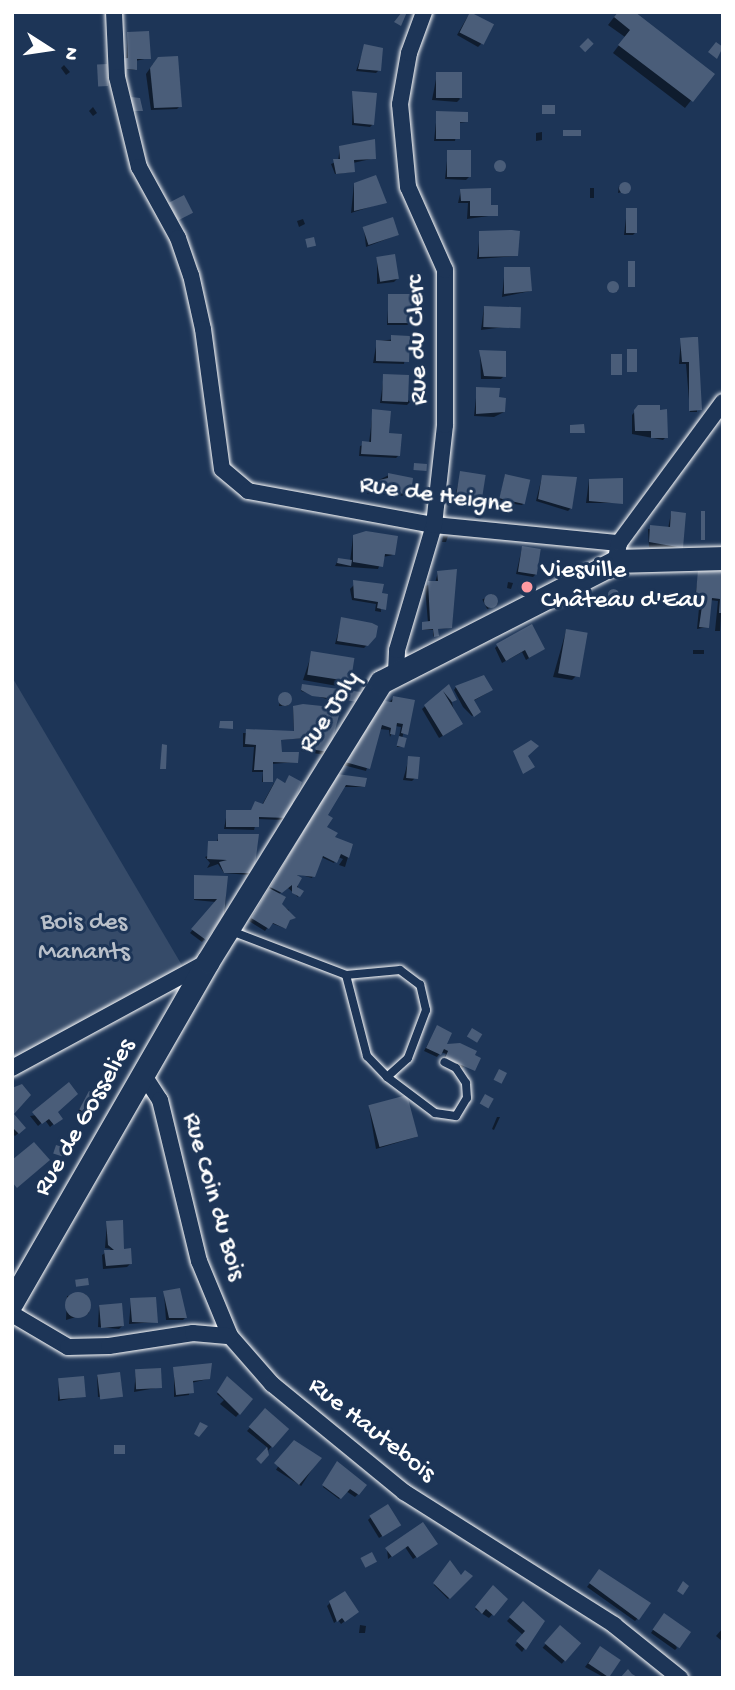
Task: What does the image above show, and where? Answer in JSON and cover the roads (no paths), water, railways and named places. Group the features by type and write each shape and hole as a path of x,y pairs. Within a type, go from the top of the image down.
{"street":[{"name":"Rue de Heigne","path":"114,12 117,77 135,154 178,238 191,275 203,329 222,469 248,491 434,525 618,552"},
{"name":"Rue du Clerc","path":"396,671 397,650 434,525 445,425 444,271 408,187 400,104 409,53 424,12"},
{"path":"618,552 723,402"},
{"path":"618,552 723,558"},
{"name":"Rue Joly","path":"208,961 382,682 396,671 618,552"},
{"path":"12,1068 208,961"},
{"name":"Rue de Gosselies","path":"12,1302 208,961"},
{"name":"Rue Coin du Bois","path":"143,1074 160,1100 199,1261 230,1336"},
{"path":"12,1314 68,1347 109,1346 193,1333 230,1336"},
{"name":"Rue Hautebois","path":"230,1336 272,1384 404,1492 614,1625 680,1678"}],"lane":[{"path":"228,930 346,975 400,970 420,985 426,1010 408,1058 387,1077"},
{"path":"346,975 367,1056 387,1077 435,1113 456,1116 467,1098 466,1083 456,1068 444,1062"}],"place":[{"name":"Viesville Château d'Eau","path":"527,587"}],"park label":[{"name":"Bois des Manants","path":"84,939"}]}
